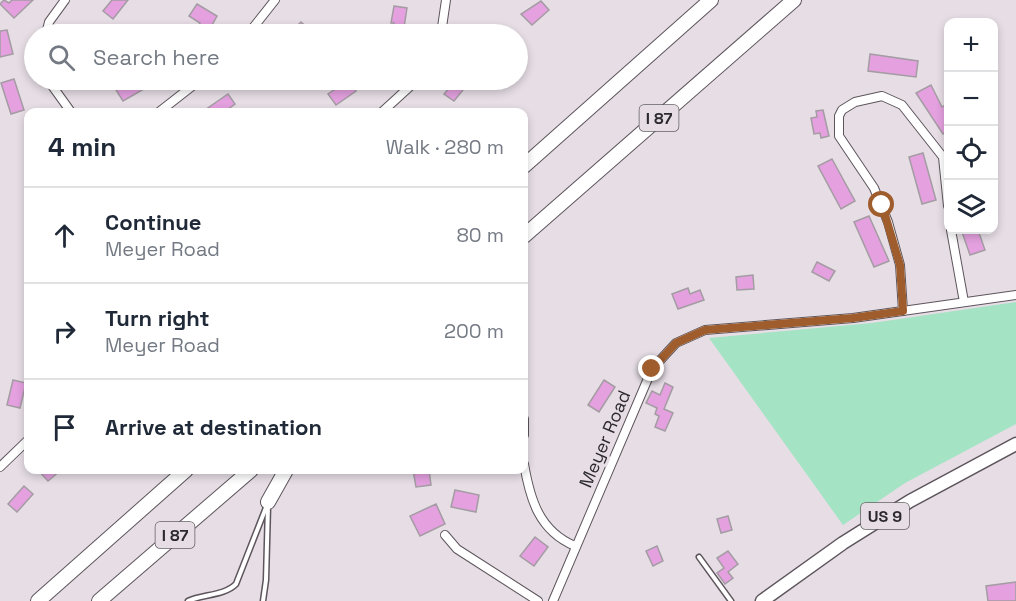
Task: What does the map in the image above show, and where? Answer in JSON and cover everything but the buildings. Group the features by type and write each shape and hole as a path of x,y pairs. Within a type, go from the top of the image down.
{"highway":[{"path":"528,162 711,0"},
{"name":"I 87","path":"528,233 795,0"},
{"name":"I 87","path":"38,601 181,474"},
{"name":"I 87","path":"99,601 246,474"},
{"path":"268,502 284,474"}],"main road":[{"name":"US 9","path":"762,601 843,543 910,501 1016,444"}],"street":[{"path":"48,24 65,0"},
{"path":"256,24 275,0"},
{"path":"442,24 446,0"},
{"path":"55,90 68,108"},
{"path":"164,108 187,90"},
{"path":"386,108 406,90"},
{"path":"903,311 900,265 888,222 874,188 839,136 838,116 842,110 855,102 882,96 902,105 943,157 945,180"},
{"path":"952,234 964,302"},
{"name":"Meyer Road","path":"553,601 652,369 676,343 705,330 853,318 1016,295"},
{"path":"0,467 24,444"},
{"path":"525,474 527,486 539,517 562,541 575,546"},
{"path":"445,535 457,549 538,601"}],"lane":[{"path":"188,601 215,592 226,592 236,584 258,522 268,502"},
{"path":"263,601 266,580 268,502"},
{"path":"699,557 731,601"}],"green space":[{"path":"1016,302 1016,424 905,483 843,525 709,338 872,323"}],"route":[{"path":"652,369 658,359 676,343 705,330 853,318 903,311 900,265 882,205"}]}
